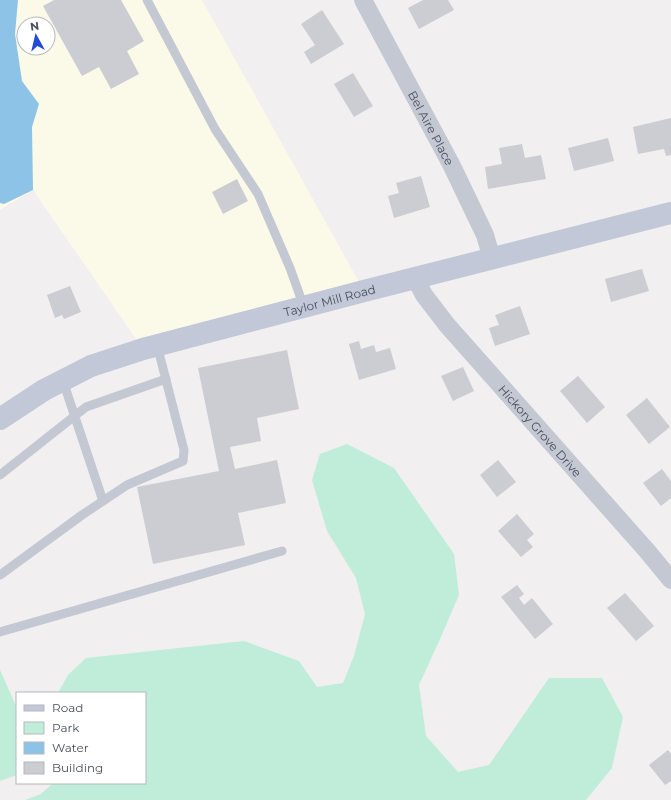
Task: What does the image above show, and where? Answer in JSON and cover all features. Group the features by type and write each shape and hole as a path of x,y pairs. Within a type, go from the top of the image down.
{"main road":[{"name":"Taylor Mill Road","path":"0,419 44,390 91,366 142,349 671,213"}],"street":[{"name":"Bel Aire Place","path":"363,0 452,166 485,235 492,259"},
{"name":"Hickory Grove Drive","path":"415,278 424,294 447,325 671,580"}],"lane":[{"path":"146,0 215,130 258,194 290,268 304,307"},
{"path":"0,575 76,519 127,485 183,461 184,450 157,345"},
{"path":"0,475 86,407 166,379"},
{"path":"63,381 103,501"},
{"path":"0,632 282,551"}],"shaded area":[{"path":"0,0 202,0 364,291 143,349 33,190 0,210"}],"green space":[{"path":"347,444 394,468 454,554 459,595 419,685 426,736 458,772 489,765 549,678 602,678 623,717 612,768 586,800 25,800 41,794 52,784 146,784 146,692 59,692 68,675 86,658 244,641 299,661 317,687 343,683 354,656 365,614 356,578 327,531 312,480 320,454"},
{"path":"0,670 16,706 16,775 0,781"}],"water":[{"path":"0,0 18,0 15,34 16,56 18,56 22,81 39,104 32,127 33,190 4,204 0,203"}],"building":[{"path":"54,0 121,0 144,41 127,51 139,74 111,89 99,67 82,76 56,29 56,16 49,16 43,6"},
{"path":"423,0 448,0 454,10 419,29 408,8"},
{"path":"322,10 344,44 311,64 304,52 315,45 301,24"},
{"path":"353,73 373,106 354,117 334,84"},
{"path":"671,118 671,155 666,156 664,149 638,154 633,127"},
{"path":"608,138 614,161 574,171 568,148"},
{"path":"522,144 525,158 541,155 546,179 488,189 485,167 502,164 499,148"},
{"path":"421,176 430,207 394,218 388,196 399,193 396,183"},
{"path":"237,179 248,201 223,214 212,192"},
{"path":"642,269 649,291 611,302 605,279"},
{"path":"70,286 81,312 64,319 62,315 55,318 47,295"},
{"path":"520,306 530,334 495,346 489,328 499,325 495,315"},
{"path":"359,341 361,349 374,345 376,352 390,348 396,369 359,380 349,344"},
{"path":"287,350 299,409 257,418 261,441 230,447 235,469 277,460 286,503 238,513 245,545 153,564 137,487 219,471 198,368"},
{"path":"463,367 474,391 453,401 441,376"},
{"path":"578,376 605,407 587,423 560,391"},
{"path":"647,398 670,427 649,444 626,415"},
{"path":"498,460 516,482 497,497 480,475"},
{"path":"662,469 671,481 671,498 661,506 643,483"},
{"path":"517,514 534,534 527,540 533,547 521,557 498,531"},
{"path":"517,585 524,594 519,598 524,605 532,598 553,624 535,639 501,597"},
{"path":"625,593 654,626 636,641 607,608"},
{"path":"668,750 671,754 671,781 665,785 649,765"}]}
